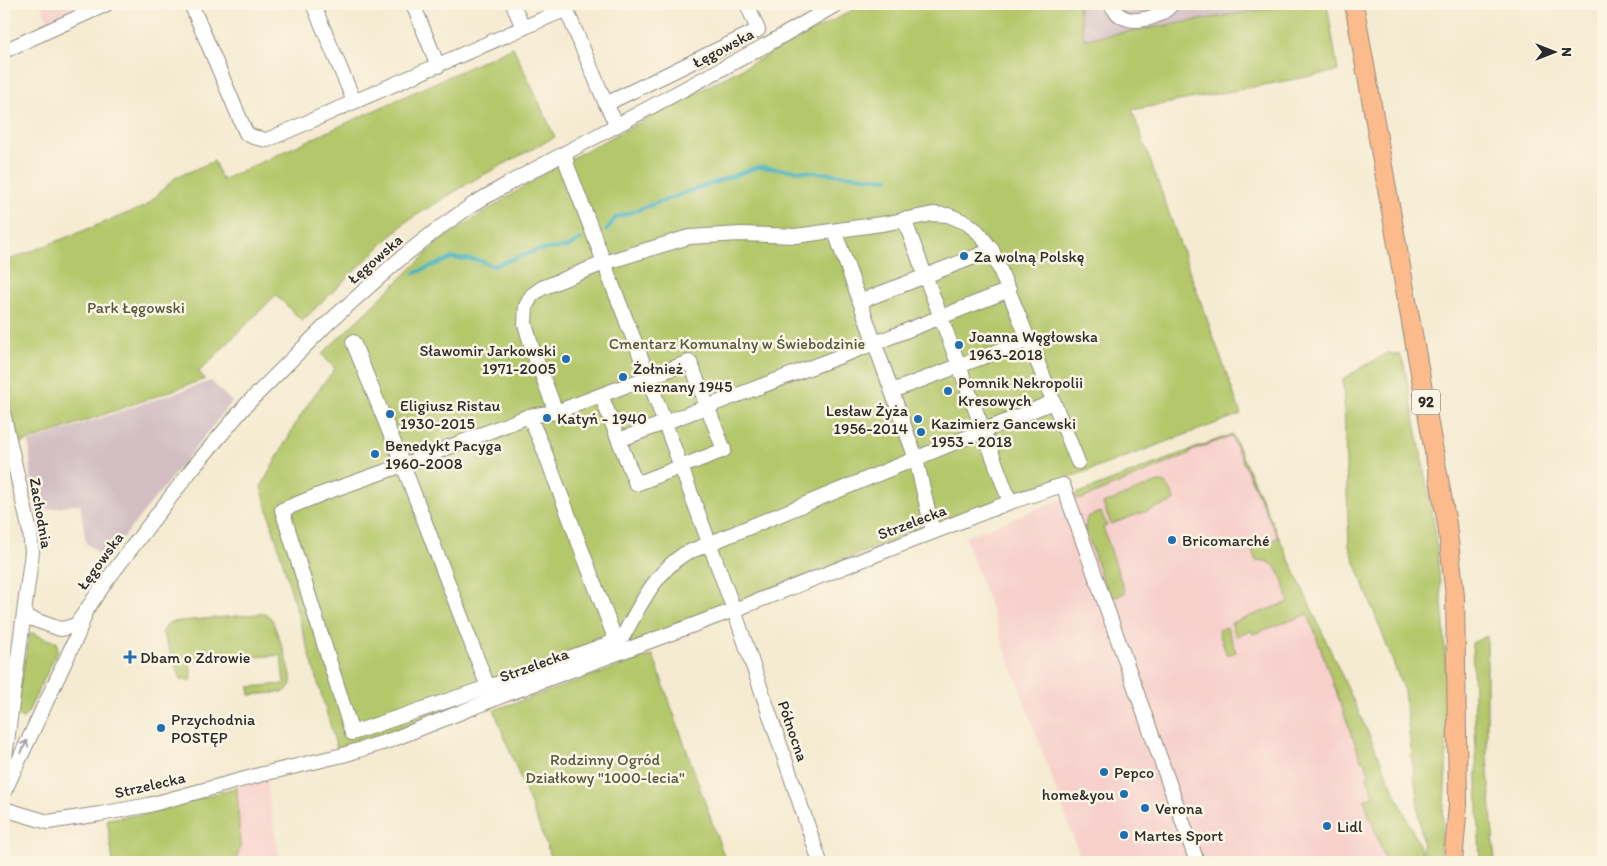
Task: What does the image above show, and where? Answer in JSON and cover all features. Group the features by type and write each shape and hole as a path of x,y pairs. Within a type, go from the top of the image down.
{"main road":[{"name":"92","path":"1354,4 1447,524 1454,596 1458,804 1465,862"},
{"name":"92","path":"1453,862 1458,804"}],"street":[{"path":"4,51 107,4"},
{"path":"191,4 246,133 253,138 268,140 523,28 565,7 616,125"},
{"path":"313,4 354,101"},
{"path":"413,4 438,66"},
{"path":"513,4 523,28"},
{"path":"606,104 758,30 747,4"},
{"name":"Łęgowska","path":"24,616 34,618 54,628 66,628 76,624 107,580 192,469 247,404 308,343 401,258 439,228 475,203 768,44 837,4"},
{"path":"1112,4 1117,14 1124,19 1134,20 1159,15 1172,4"},
{"name":"Północna","path":"565,153 567,165 734,610 820,862"},
{"path":"556,412 525,324 526,306 532,295 542,288 606,269 689,237 741,234 796,236 835,232 933,214 948,215 973,227 992,250 1078,462"},
{"path":"904,219 924,277 984,429 1010,502"},
{"path":"835,232 916,459 933,532"},
{"path":"861,301 992,250"},
{"path":"619,440 876,343 1009,290"},
{"path":"892,391 1028,340"},
{"path":"353,342 403,465 490,694"},
{"path":"601,395 636,484 724,450 689,362 647,374 601,395 556,412 529,416 282,510 352,733 490,694 616,641 622,636 652,585 672,562 684,554 710,545 984,429 1053,402"},
{"path":"529,416 616,641"},
{"name":"Zachodnia","path":"4,417 28,520 32,552 4,764"},
{"name":"Strzelecka","path":"4,809 48,822 149,805 263,774 343,755 391,740 490,694 734,610 1010,502 1063,485 1197,862"},
{"path":"4,792 77,636 86,612"}],"shaded area":[{"path":"41,4 88,4 48,21"},
{"path":"1078,4 1296,4 1083,39"},
{"path":"211,381 232,402 106,559 86,543 80,504 38,511 32,483 29,442"},
{"path":"1232,434 1425,858 1413,862 1082,862 965,537"},
{"path":"266,779 280,862 236,862 240,846 237,787"}],"green space":[{"name":"Cmentarz Komunalny w Świebodzinie","path":"862,4 1078,4 1084,39 1296,4 1327,4 1338,71 1132,110 1241,414 1096,468 946,520 643,639 338,752 261,487 296,423 312,398 335,369 322,354 441,240 553,168"},
{"name":"Park Łęgowski","path":"513,47 555,137 474,180 407,221 302,321 276,295 199,372 205,379 19,444 4,381 4,262 146,206 175,178 214,161 222,180"},
{"path":"1387,353 1400,355 1404,364 1434,522 1444,624 1447,706 1446,772 1440,862 1386,862 1364,800 1374,796 1367,777 1369,773 1365,762 1361,760 1308,614 1253,634 1251,630 1236,636 1231,623 1289,602 1283,580 1276,567 1271,563 1256,561 1251,548 1278,538 1231,436 1189,452 1189,454 1082,499 1077,499 1074,495 1232,434 1424,856 1404,691 1349,546 1343,379"},
{"path":"1158,482 1167,485 1175,501 1111,524 1103,504"},
{"path":"1101,512 1107,526 1103,527 1125,593 1109,599 1085,528 1087,517"},
{"path":"259,612 272,619 290,670 291,684 284,692 250,695 249,687 284,684 281,655 190,662 192,680 181,680 162,632 170,622 259,614"},
{"path":"1227,627 1236,652 1227,655 1218,630"},
{"path":"33,633 56,641 58,650 27,714 23,718 17,716 16,712 29,634"},
{"path":"1487,636 1487,757 1495,862 1480,862 1472,643"},
{"name":"Rodzinny Ogród Działkowy \"1000-lecia\"","path":"653,655 726,862 553,862 494,710"},
{"path":"237,787 240,846 236,862 113,862 107,819 152,813"}],"waterway":[{"path":"606,231 615,218 758,167 888,179"},
{"path":"415,273 452,258 478,260 493,266 538,250 568,247 581,239"}],"place":[{"name":"Za wolną Polskę","path":"964,256"},
{"name":"Joanna Węgłowska 1963-2018","path":"959,345"},
{"name":"Sławomir Jarkowski 1971-2005","path":"566,359"},
{"name":"Żołnież nieznany 1945","path":"623,377"},
{"name":"Pomnik Nekropolii Kresowych","path":"948,391"},
{"name":"Eligiusz Ristau 1930-2015","path":"390,414"},
{"name":"Katyń - 1940","path":"547,418"},
{"name":"Lesław Żyża 1956-2014","path":"918,419"},
{"name":"Kazimierz Gancewski 1953 - 2018","path":"921,432"},
{"name":"Benedykt Pacyga 1960-2008","path":"375,454"},
{"name":"Bricomarché","path":"1172,540"},
{"name":"Dbam o Zdrowie","path":"130,657"},
{"name":"Przychodnia POSTĘP","path":"161,728"},
{"name":"Pepco","path":"1104,772"},
{"name":"home&you","path":"1124,794"},
{"name":"Verona","path":"1145,808"},
{"name":"Lidl","path":"1327,826"},
{"name":"Martes Sport","path":"1124,835"}]}
